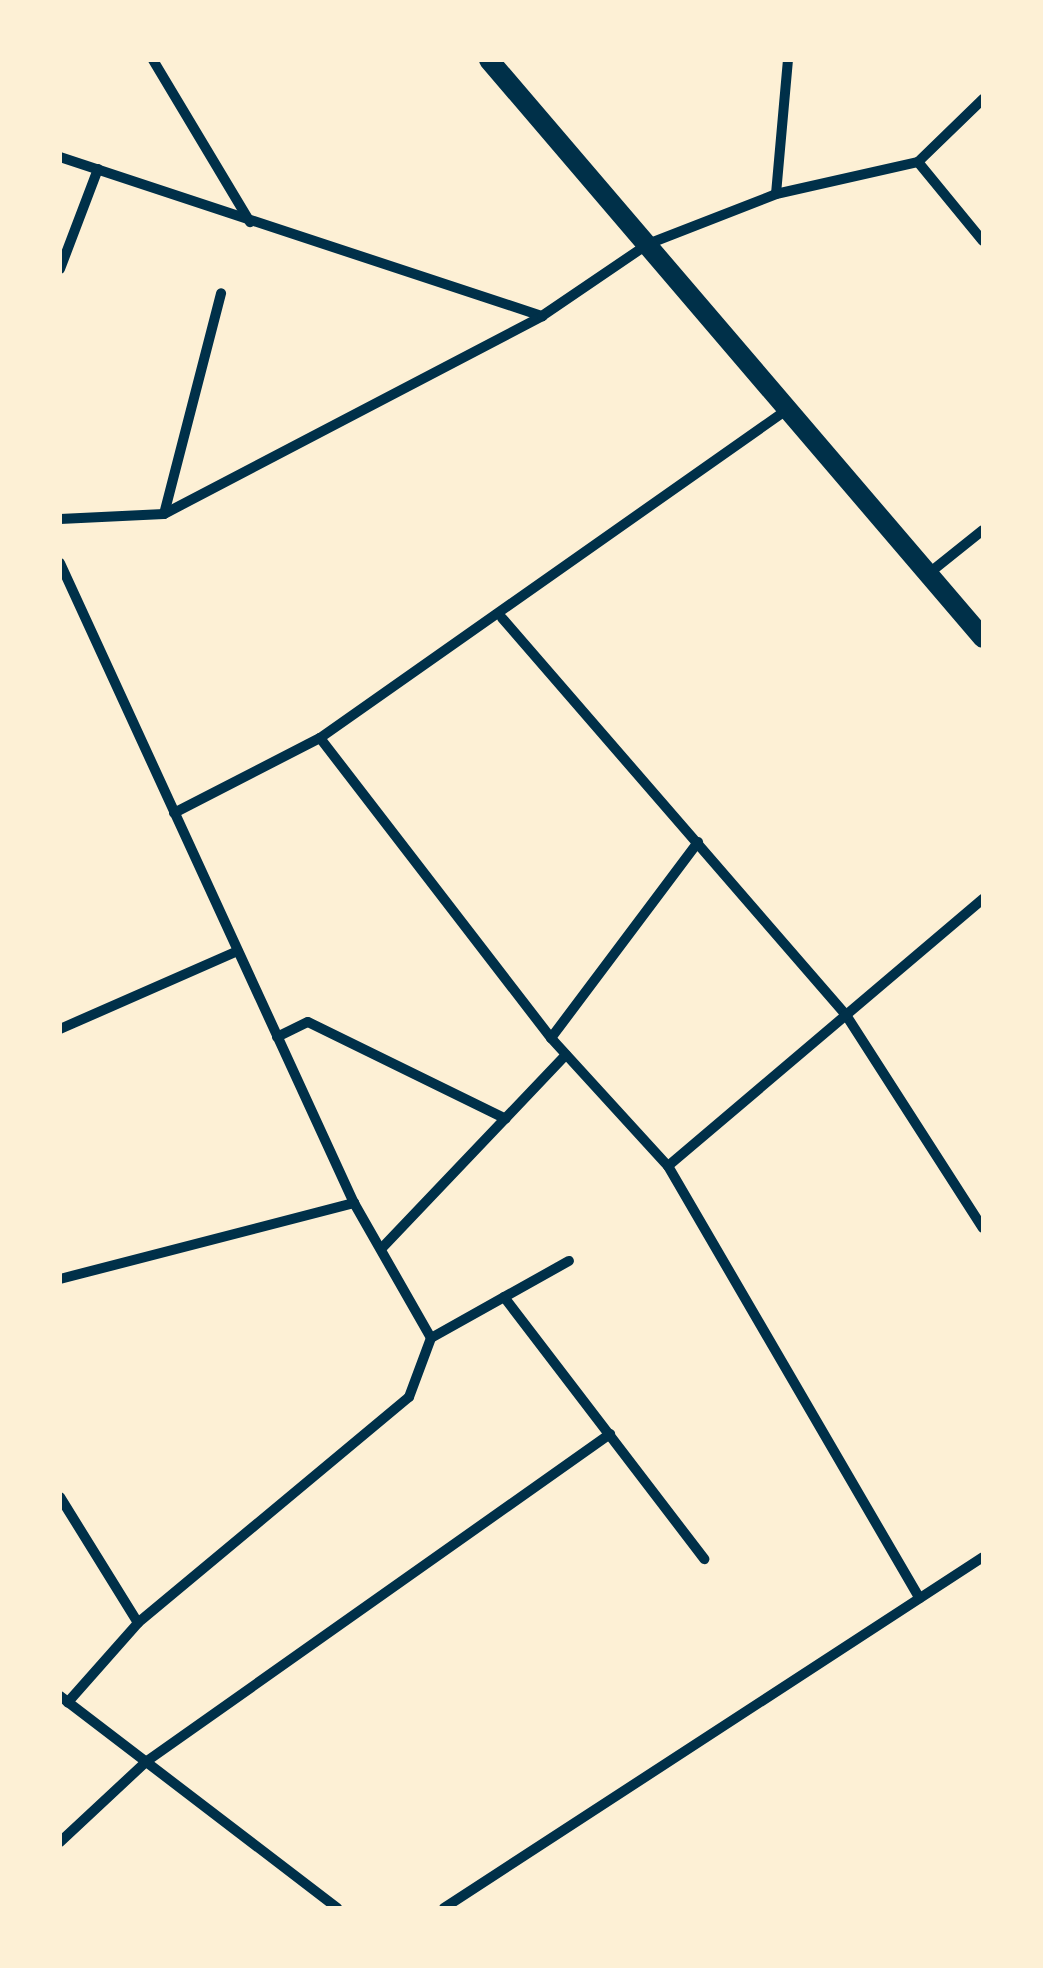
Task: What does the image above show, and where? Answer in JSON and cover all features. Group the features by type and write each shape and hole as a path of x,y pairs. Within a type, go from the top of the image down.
{"main road":[{"path":"489,60 983,638"}],"street":[{"path":"153,60 250,223"},
{"path":"776,194 788,60"},
{"path":"60,519 164,514 542,316 648,244 776,194 918,162 983,99"},
{"path":"60,157 250,223 542,316"},
{"path":"918,162 983,241"},
{"path":"60,269 98,169"},
{"path":"164,514 221,292"},
{"path":"174,812 320,738 502,618 789,409"},
{"path":"928,574 983,530"},
{"path":"60,562 354,1203 431,1338"},
{"path":"502,618 846,1016 983,1228"},
{"path":"320,738 550,1038 668,1166 919,1598"},
{"path":"550,1038 698,842"},
{"path":"668,1166 983,899"},
{"path":"60,1029 238,952"},
{"path":"277,1037 308,1022 506,1119"},
{"path":"382,1248 566,1055"},
{"path":"60,1279 354,1203"},
{"path":"337,1908 64,1699 138,1623 408,1396 431,1338 568,1260"},
{"path":"504,1297 704,1559"},
{"path":"60,1842 147,1761 610,1434"},
{"path":"60,1497 138,1623"},
{"path":"444,1908 983,1556"}]}
